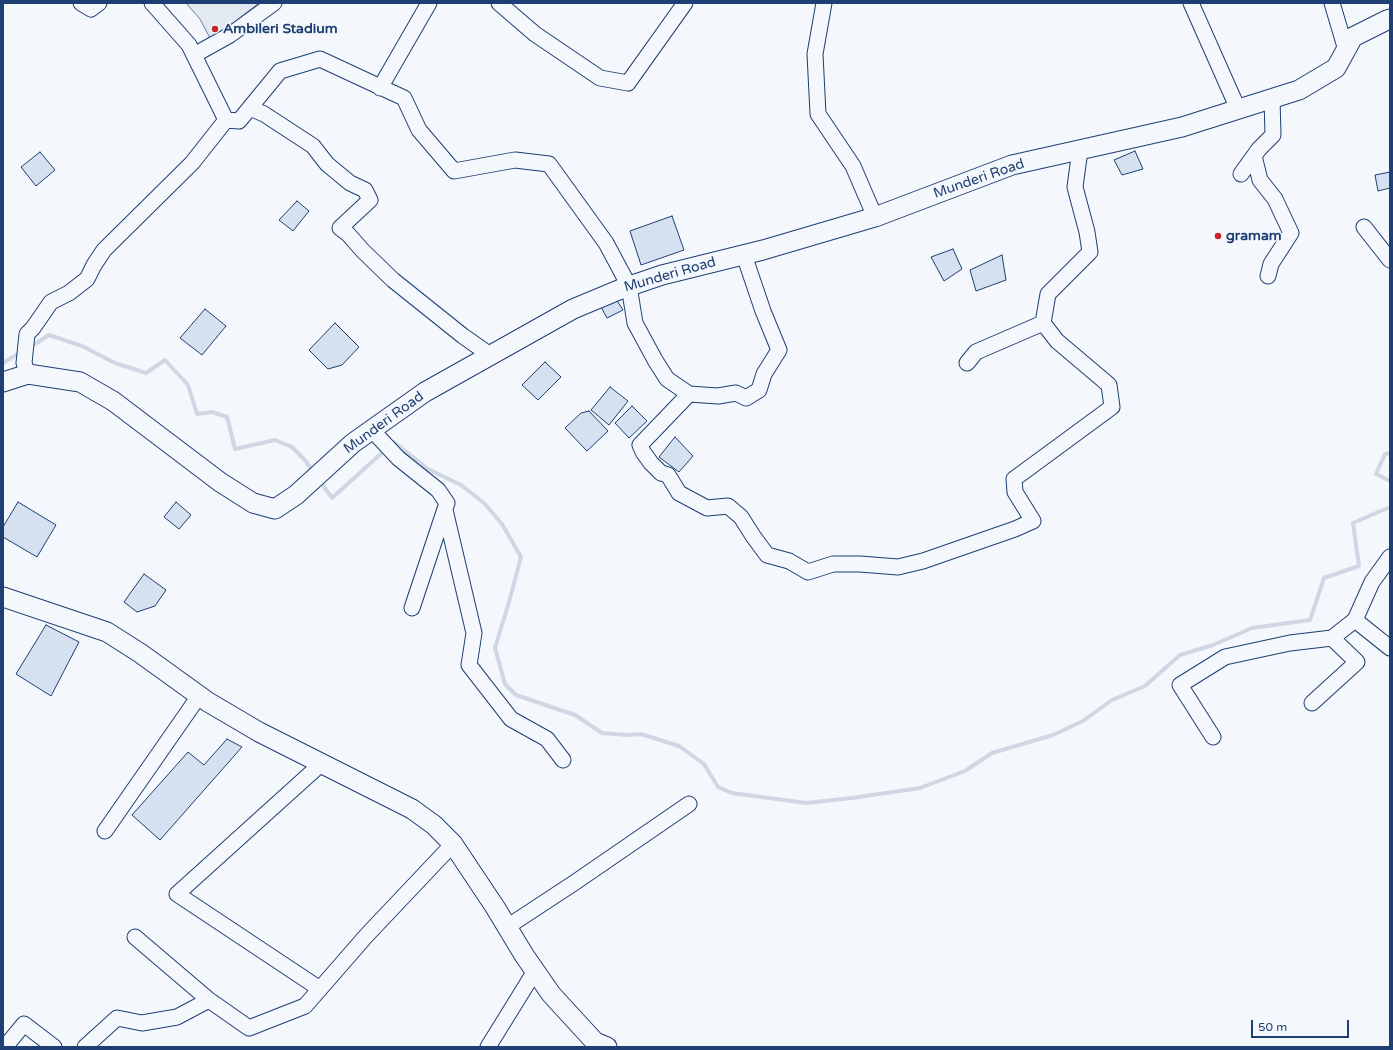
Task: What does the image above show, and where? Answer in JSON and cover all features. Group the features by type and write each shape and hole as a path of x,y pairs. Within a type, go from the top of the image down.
{"main road":[{"name":"Munderi Road","path":"3,382 28,374 80,382 113,401 220,482 253,503 275,509 296,494 353,443 377,435 425,392 573,309 629,286 662,275 744,255 875,217 1012,165 1182,127 1299,90 1336,68 1353,37 1390,19"},
{"path":"3,597 107,632 140,653 200,696 259,732 412,809 434,825 453,844 551,994 594,1042 606,1047"}],"street":[{"path":"81,3 91,9 99,3"},
{"path":"152,3 189,45 226,120"},
{"path":"194,55 230,35 274,3"},
{"path":"380,88 429,3"},
{"path":"499,3 535,34 600,78 628,83 684,3"},
{"path":"824,3 815,54 818,114 853,166 875,217"},
{"path":"1191,3 1238,109"},
{"path":"1332,3 1346,50"},
{"path":"226,120 239,121 280,71 320,60 404,98 419,130 454,171 515,160 549,164 606,243 629,286 635,323 655,360 667,379 689,394 718,396 736,393 746,398 759,390 764,374 779,350 763,311 744,255"},
{"path":"1241,174 1254,156 1273,135 1272,98"},
{"path":"250,108 264,114 313,146 327,164 350,183 364,190 370,200 340,228 348,234 393,280 463,336 490,355"},
{"path":"28,374 24,363 27,334 51,302 69,293 87,279 104,250 192,163 226,120"},
{"path":"689,394 640,445 651,463 661,473 668,475 679,493 707,508 728,506 741,517 767,555 789,561 808,572 833,564 860,564 898,567 930,558 1016,529 1033,521 1015,492 1014,479 1112,407 1109,385 1057,341 1043,323 1048,294 1090,252 1087,232 1075,187 1080,150"},
{"path":"1254,156 1260,180 1274,199 1291,232 1271,264 1268,276"},
{"path":"1364,227 1390,260"},
{"path":"967,363 976,352 1043,323"},
{"path":"377,435 394,454 414,472 438,490 447,503 412,608"},
{"path":"445,510 474,633 469,665 511,719 547,739 563,760"},
{"path":"1213,736 1180,685 1225,657 1290,643 1332,638 1355,620 1372,582 1390,557"},
{"path":"1355,620 1390,648"},
{"path":"1312,703 1357,662 1332,638"},
{"path":"105,831 200,696"},
{"path":"320,989 177,894 321,764"},
{"path":"507,927 689,804"},
{"path":"136,937 209,1000 249,1028 305,1006 453,844"},
{"path":"488,1047 535,971"},
{"path":"85,1047 116,1018 142,1023 177,1017 209,1000"},
{"path":"5,1047 24,1024 54,1047"}],"shaded area":[{"name":"Ambileri Stadium","path":"186,3 259,3 211,40 200,19"}],"building":[{"path":"1135,151 1143,169 1122,175 1114,160"},
{"path":"40,152 55,170 36,186 21,167"},
{"path":"1390,172 1390,188 1378,191 1375,175"},
{"path":"297,201 309,211 293,231 279,220"},
{"path":"672,216 684,250 641,265 630,231"},
{"path":"953,249 962,269 944,281 931,257"},
{"path":"1002,255 1006,280 976,291 970,270"},
{"path":"616,299 623,310 607,318 601,307"},
{"path":"205,309 226,326 202,355 180,338"},
{"path":"335,323 359,347 342,365 328,369 309,350"},
{"path":"545,362 561,377 538,400 522,385"},
{"path":"610,387 628,401 609,425 591,410"},
{"path":"632,406 647,421 629,438 615,423"},
{"path":"589,411 608,431 587,451 565,428 581,413"},
{"path":"675,437 693,456 679,472 659,457"},
{"path":"18,502 56,525 37,557 3,537 3,527"},
{"path":"176,502 191,515 179,529 164,517"},
{"path":"144,574 166,590 155,606 137,612 124,602"},
{"path":"46,625 79,642 51,696 16,674"},
{"path":"227,739 242,747 160,840 132,815 188,752 204,765"}],"waterway":[{"path":"29,348 49,335 82,346 115,363 146,373 165,360 188,385 197,414 212,412 227,417 235,449 275,440 292,447 305,460 314,473"},
{"path":"3,363 21,352"},
{"path":"319,480 332,498 394,442 428,469 461,485 484,503 502,524 521,557 495,648 505,684 516,695 575,715 602,733 628,735 641,734 679,746 704,764 718,787 732,793 806,803 920,788 965,771 992,753 1053,735 1083,721 1112,700 1145,686 1180,655 1213,645 1252,628 1310,620 1324,578 1359,566 1353,523 1390,507"},
{"path":"1390,453 1385,454 1376,474 1390,481"}],"place":[{"name":"Ambileri Stadium","path":"215,29"},
{"name":"gramam","path":"1218,236"}]}
